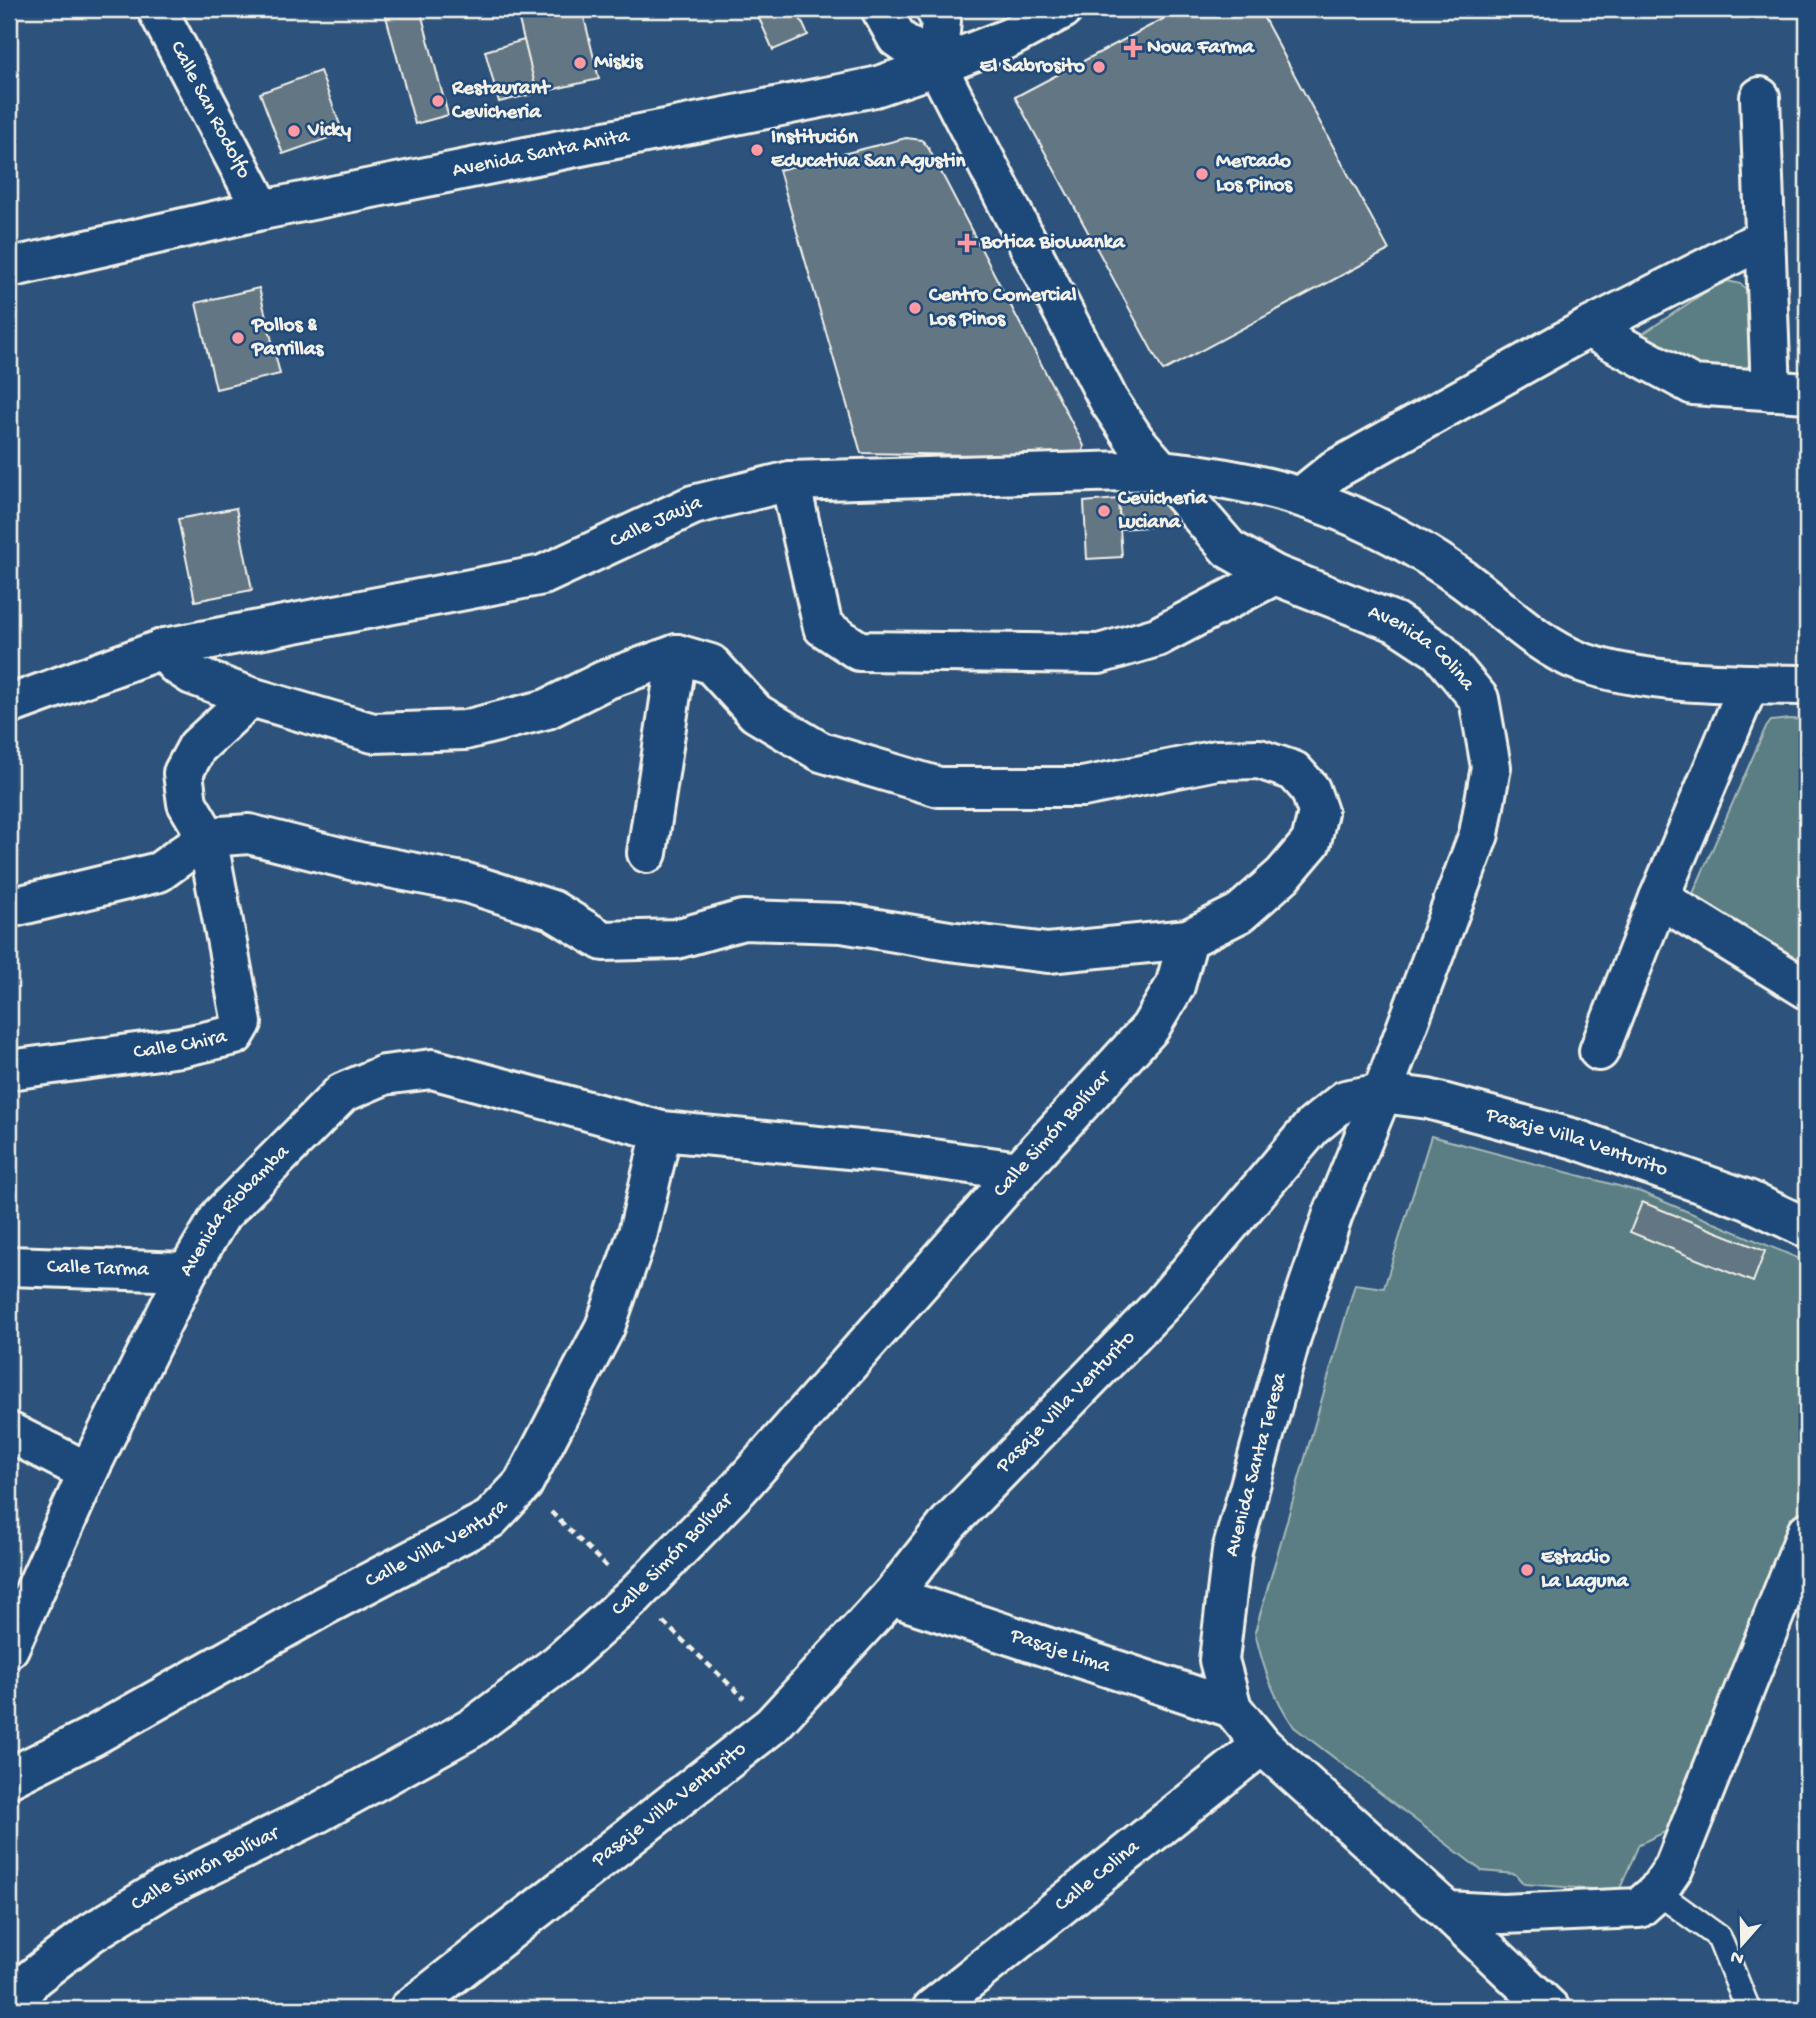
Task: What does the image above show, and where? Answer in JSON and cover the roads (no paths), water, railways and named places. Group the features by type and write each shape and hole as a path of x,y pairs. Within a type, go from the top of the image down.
{"street":[{"name":"Calle San Rodolfo","path":"157,9 262,210"},
{"path":"881,9 897,38 937,66"},
{"path":"935,9 941,20 937,66"},
{"name":"Avenida Santa Anita","path":"9,268 262,210 875,87 1009,38 1063,9"},
{"name":"Avenida Colina","path":"937,66 1109,401 1160,470 1229,549 1275,575 1395,622 1439,651 1479,699 1491,767 1479,834 1382,1093"},
{"path":"1588,328 1693,385 1789,392 1765,238 1760,97"},
{"path":"1303,495 1334,470 1588,328 1765,238"},
{"name":"Calle Jauja","path":"9,705 165,648 543,575 693,505 790,481 1160,470 1216,475 1303,495 1375,524 1463,579 1537,638 1580,661 1626,674 1749,684 1807,685"},
{"path":"790,481 823,627 836,638 859,650 1099,654 1157,637 1275,575"},
{"path":"9,908 159,872 207,837 249,834 359,862 467,883 552,910 603,941 676,939 743,919 842,923 949,941 1048,953 1188,939 1240,913 1283,875 1311,842 1318,812 1310,789 1294,772 1259,759 1217,760 1083,787 939,787 821,752 756,713 711,664 677,654 605,680 547,709 465,730 373,733 251,697 192,675 175,664 165,648"},
{"path":"647,853 677,654"},
{"path":"1599,1051 1659,898 1749,684"},
{"path":"207,837 187,803 183,773 197,747 251,697"},
{"name":"Calle Chira","path":"9,1070 181,1047 235,1035 242,1023 207,837"},
{"path":"1659,898 1807,989"},
{"name":"Calle Simón Bolívar","path":"10,2009 33,1978 91,1933 164,1888 316,1814 472,1728 559,1663 635,1595 740,1487 1019,1171 1150,1028 1175,985 1188,939"},
{"name":"Avenida Riobamba","path":"12,1630 187,1272 222,1215 342,1093 384,1075 432,1069 662,1131 891,1153 1019,1171"},
{"name":"Pasaje Villa Venturito","path":"410,2009 772,1725 891,1596 949,1523 1163,1303 1312,1127 1345,1100 1382,1093 1429,1099 1575,1139 1748,1200 1807,1228"},
{"name":"Avenida Santa Teresa","path":"1382,1093 1333,1214 1296,1325 1232,1551 1219,1660 1232,1708 1262,1745 1447,1911 1546,2008"},
{"name":"Calle Villa Ventura","path":"9,1778 93,1736 324,1606 490,1519 523,1484 605,1327 638,1233 662,1131"},
{"name":"Calle Tarma","path":"9,1266 187,1272"},
{"path":"9,1432 88,1472"},
{"path":"1447,1911 1503,1914 1639,1908 1657,1892 1674,1867 1807,1532"},
{"name":"Pasaje Lima","path":"891,1596 1232,1708"},
{"name":"Calle Colina","path":"932,2009 1262,1745"}],"lane":[{"path":"1657,1892 1719,1937 1748,2009"}],"place":[{"name":"Nova Farma","path":"1133,48"},
{"name":"Miskis","path":"580,63"},
{"name":"El Sabrosito","path":"1099,67"},
{"name":"Restaurant Cevicheria","path":"438,101"},
{"name":"Vicky","path":"294,131"},
{"name":"Institución Educativa San Agustin","path":"757,150"},
{"name":"Mercado Los Pinos","path":"1202,174"},
{"name":"Botica Biowanka","path":"967,243"},
{"name":"Centro Comercial Los Pinos","path":"915,308"},
{"name":"Pollos & Parrillas","path":"238,338"},
{"name":"Cevicheria Luciana","path":"1104,511"},
{"name":"Estadio La Laguna","path":"1527,1570"}]}
